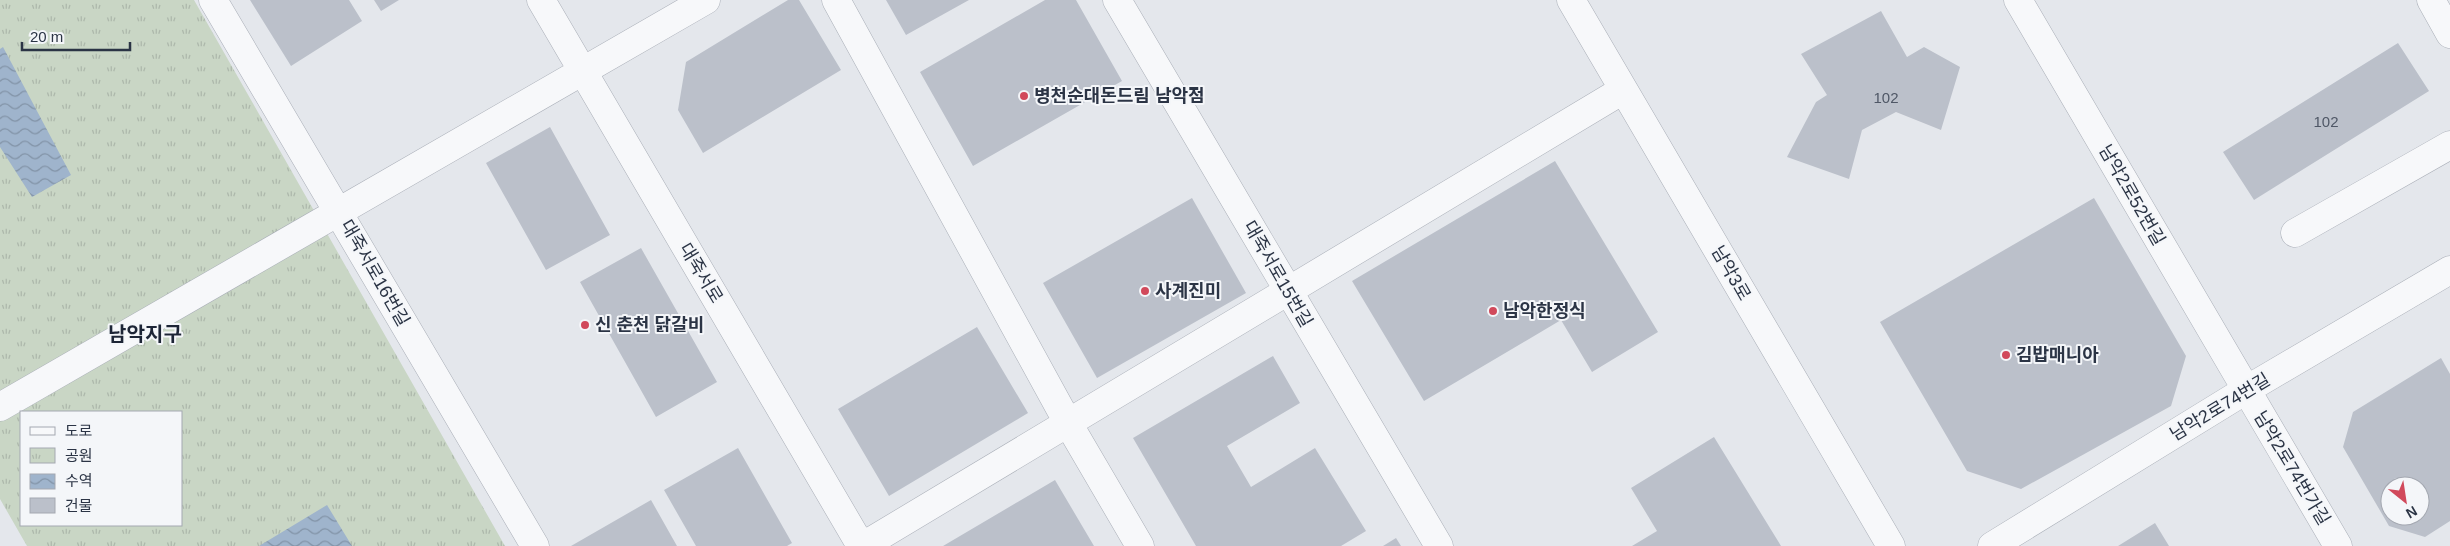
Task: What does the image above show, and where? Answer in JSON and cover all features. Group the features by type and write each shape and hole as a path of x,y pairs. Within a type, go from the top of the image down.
{"street":[{"name":"대죽서로16번길","path":"213,0 535,546"},
{"name":"대죽서로","path":"541,0 862,546"},
{"path":"0,407 340,213 706,0"},
{"path":"836,0 1068,423 1140,546"},
{"name":"대죽서로15번길","path":"1117,0 1439,546"},
{"name":"남악3로","path":"1571,0 1891,546"},
{"name":"남악2로52번길","path":"2018,0 2246,390"},
{"path":"2431,0 2450,34"},
{"path":"862,546 1623,90"},
{"path":"2295,233 2450,145"},
{"name":"남악2로74번길","path":"1992,546 2246,390 2450,270"},
{"name":"남악2로74번가길","path":"2246,390 2338,546"}],"green space":[{"path":"0,0 194,0 505,546 27,546 0,499"}],"water":[{"path":"3,47 71,175 32,197 0,147 0,49"},
{"path":"327,505 352,546 259,546"}],"building":[{"path":"250,0 349,0 362,21 291,66"},
{"path":"374,0 399,0 381,11"},
{"path":"788,0 799,0 841,70 703,153 678,110 686,62"},
{"path":"886,0 969,0 906,35"},
{"path":"1045,0 1076,0 1122,81 973,166 920,72"},
{"path":"1881,11 1907,57 1924,47 1960,67 1941,130 1896,112 1862,130 1849,179 1787,157 1816,102 1827,95 1801,54"},
{"path":"2398,43 2429,91 2254,200 2223,152"},
{"path":"550,127 610,235 546,270 486,163"},
{"path":"1555,161 1658,332 1592,372 1561,320 1424,401 1352,281"},
{"path":"1192,198 1246,293 1097,378 1043,283"},
{"path":"2094,198 2186,356 2171,406 2021,489 1967,471 1880,322"},
{"path":"641,248 717,382 656,417 580,282"},
{"path":"977,327 1028,413 889,496 838,409"},
{"path":"1273,356 1300,403 1227,446 1251,487 1315,448 1366,531 1341,546 1196,546 1133,438"},
{"path":"2441,358 2450,374 2450,521 2425,537 2389,526 2430,526 2430,476 2380,476 2380,511 2343,447 2353,412"},
{"path":"1714,437 1781,546 1632,546 1657,531 1631,488"},
{"path":"738,448 792,543 787,546 696,546 664,490"},
{"path":"1055,480 1094,546 943,546"},
{"path":"651,500 677,546 571,546"},
{"path":"2155,523 2169,546 2118,546"},
{"path":"1396,538 1401,546 1383,546"}],"place":[{"name":"병천순대돈드림 남악점","path":"1024,96"},
{"name":"사계진미","path":"1145,291"},
{"name":"남악한정식","path":"1493,311"},
{"name":"신 춘천 닭갈비","path":"585,325"},
{"name":"김밥매니아","path":"2006,355"}],"district":[{"name":"남악지구","path":"145,334"}]}
